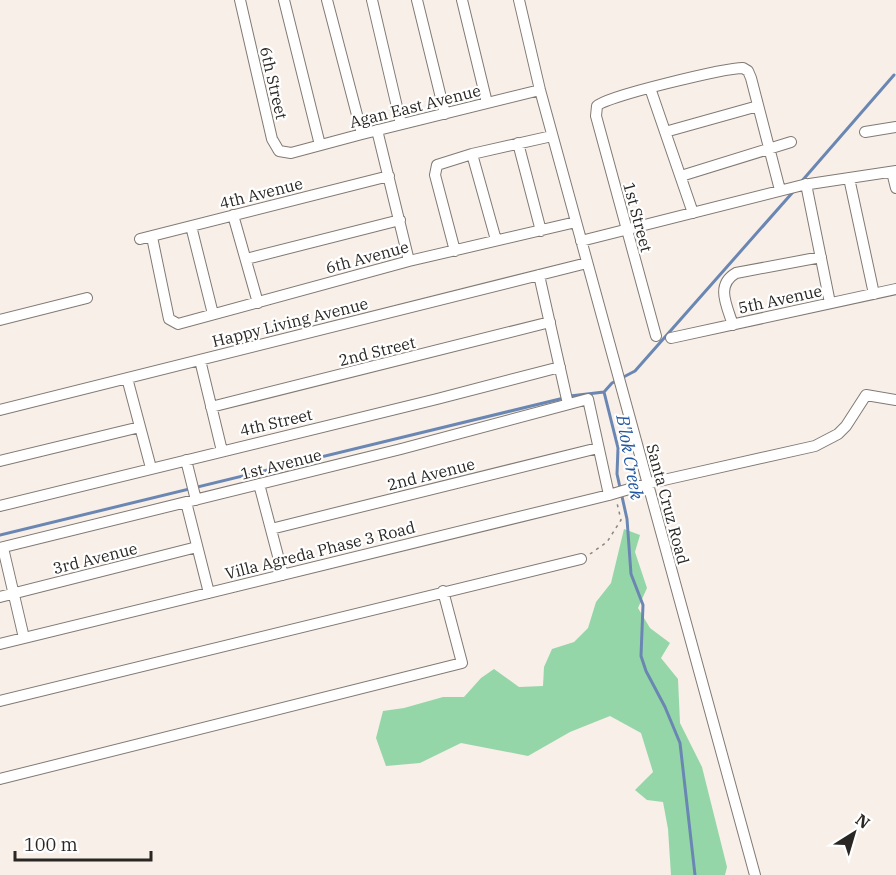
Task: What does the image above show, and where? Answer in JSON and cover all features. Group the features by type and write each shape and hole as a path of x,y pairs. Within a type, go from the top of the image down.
{"street":[{"name":"6th Street","path":"240,0 274,145 282,153 298,152"},
{"path":"284,0 320,145"},
{"path":"327,0 362,134"},
{"path":"372,0 401,124"},
{"path":"417,0 445,114"},
{"path":"462,0 487,103"},
{"name":"Santa Cruz Road","path":"519,0 552,136 754,875"},
{"path":"693,213 650,88 740,67 746,69 750,74 783,190"},
{"name":"1st Street","path":"650,88 604,100 597,106 596,116 656,336"},
{"name":"Agan East Avenue","path":"298,152 540,90"},
{"path":"665,132 758,106"},
{"path":"865,132 896,127"},
{"path":"377,130 409,261"},
{"path":"455,251 435,175 438,165 472,154 552,136"},
{"path":"681,176 791,142"},
{"path":"518,143 542,231"},
{"path":"472,154 496,240"},
{"path":"581,241 804,184 894,171 896,188"},
{"name":"4th Avenue","path":"140,239 389,176"},
{"path":"849,178 874,294"},
{"path":"804,184 830,303"},
{"path":"233,215 258,303"},
{"path":"246,259 400,220"},
{"name":"6th Avenue","path":"152,237 169,319 174,323 182,324 409,261 576,222"},
{"path":"191,226 213,314"},
{"path":"733,325 723,294 725,281 731,276 736,273 821,257"},
{"name":"Happy Living Avenue","path":"0,410 587,263"},
{"path":"539,275 567,398"},
{"name":"5th Avenue","path":"670,338 896,289"},
{"path":"0,320 87,298"},
{"name":"2nd Street","path":"211,407 550,322"},
{"path":"200,360 222,451"},
{"name":"4th Street","path":"0,506 560,367"},
{"path":"127,378 151,468"},
{"name":"Villa Agreda Phase 3 Road","path":"0,644 646,484 815,446 838,434 846,426 866,395 896,400"},
{"name":"1st Avenue","path":"1,548 192,495 259,484 401,449 567,398 588,399 598,448"},
{"path":"0,461 140,427"},
{"path":"598,448 616,493"},
{"name":"2nd Avenue","path":"271,529 598,448"},
{"path":"186,460 197,547 209,593"},
{"path":"259,484 283,575"},
{"name":"3rd Avenue","path":"0,597 197,547"},
{"path":"1,548 24,638"},
{"path":"0,701 581,559"},
{"path":"0,779 462,663 443,591"}],"path":[{"path":"581,559 607,542 621,520 616,493"}],"green space":[{"path":"624,529 640,535 635,552 647,588 638,608 650,628 670,643 661,658 678,679 680,723 702,767 727,867 725,875 671,875 668,829 663,802 647,800 635,790 653,772 641,733 610,716 570,732 528,756 461,743 420,763 386,766 376,738 383,711 404,708 443,697 464,697 481,678 494,669 519,687 543,686 544,667 552,649 574,642 588,628 596,602 611,583"}],"waterway":[{"name":"B'lok Creek","path":"801,182 894,75"},
{"name":"B'lok Creek","path":"604,392 612,383 635,371 793,192"},
{"name":"B'lok Creek","path":"604,392 618,448 617,474 627,519 631,574 643,605 641,656 680,743 695,875"},
{"path":"570,396 604,392"},
{"path":"0,535 564,398"}]}
